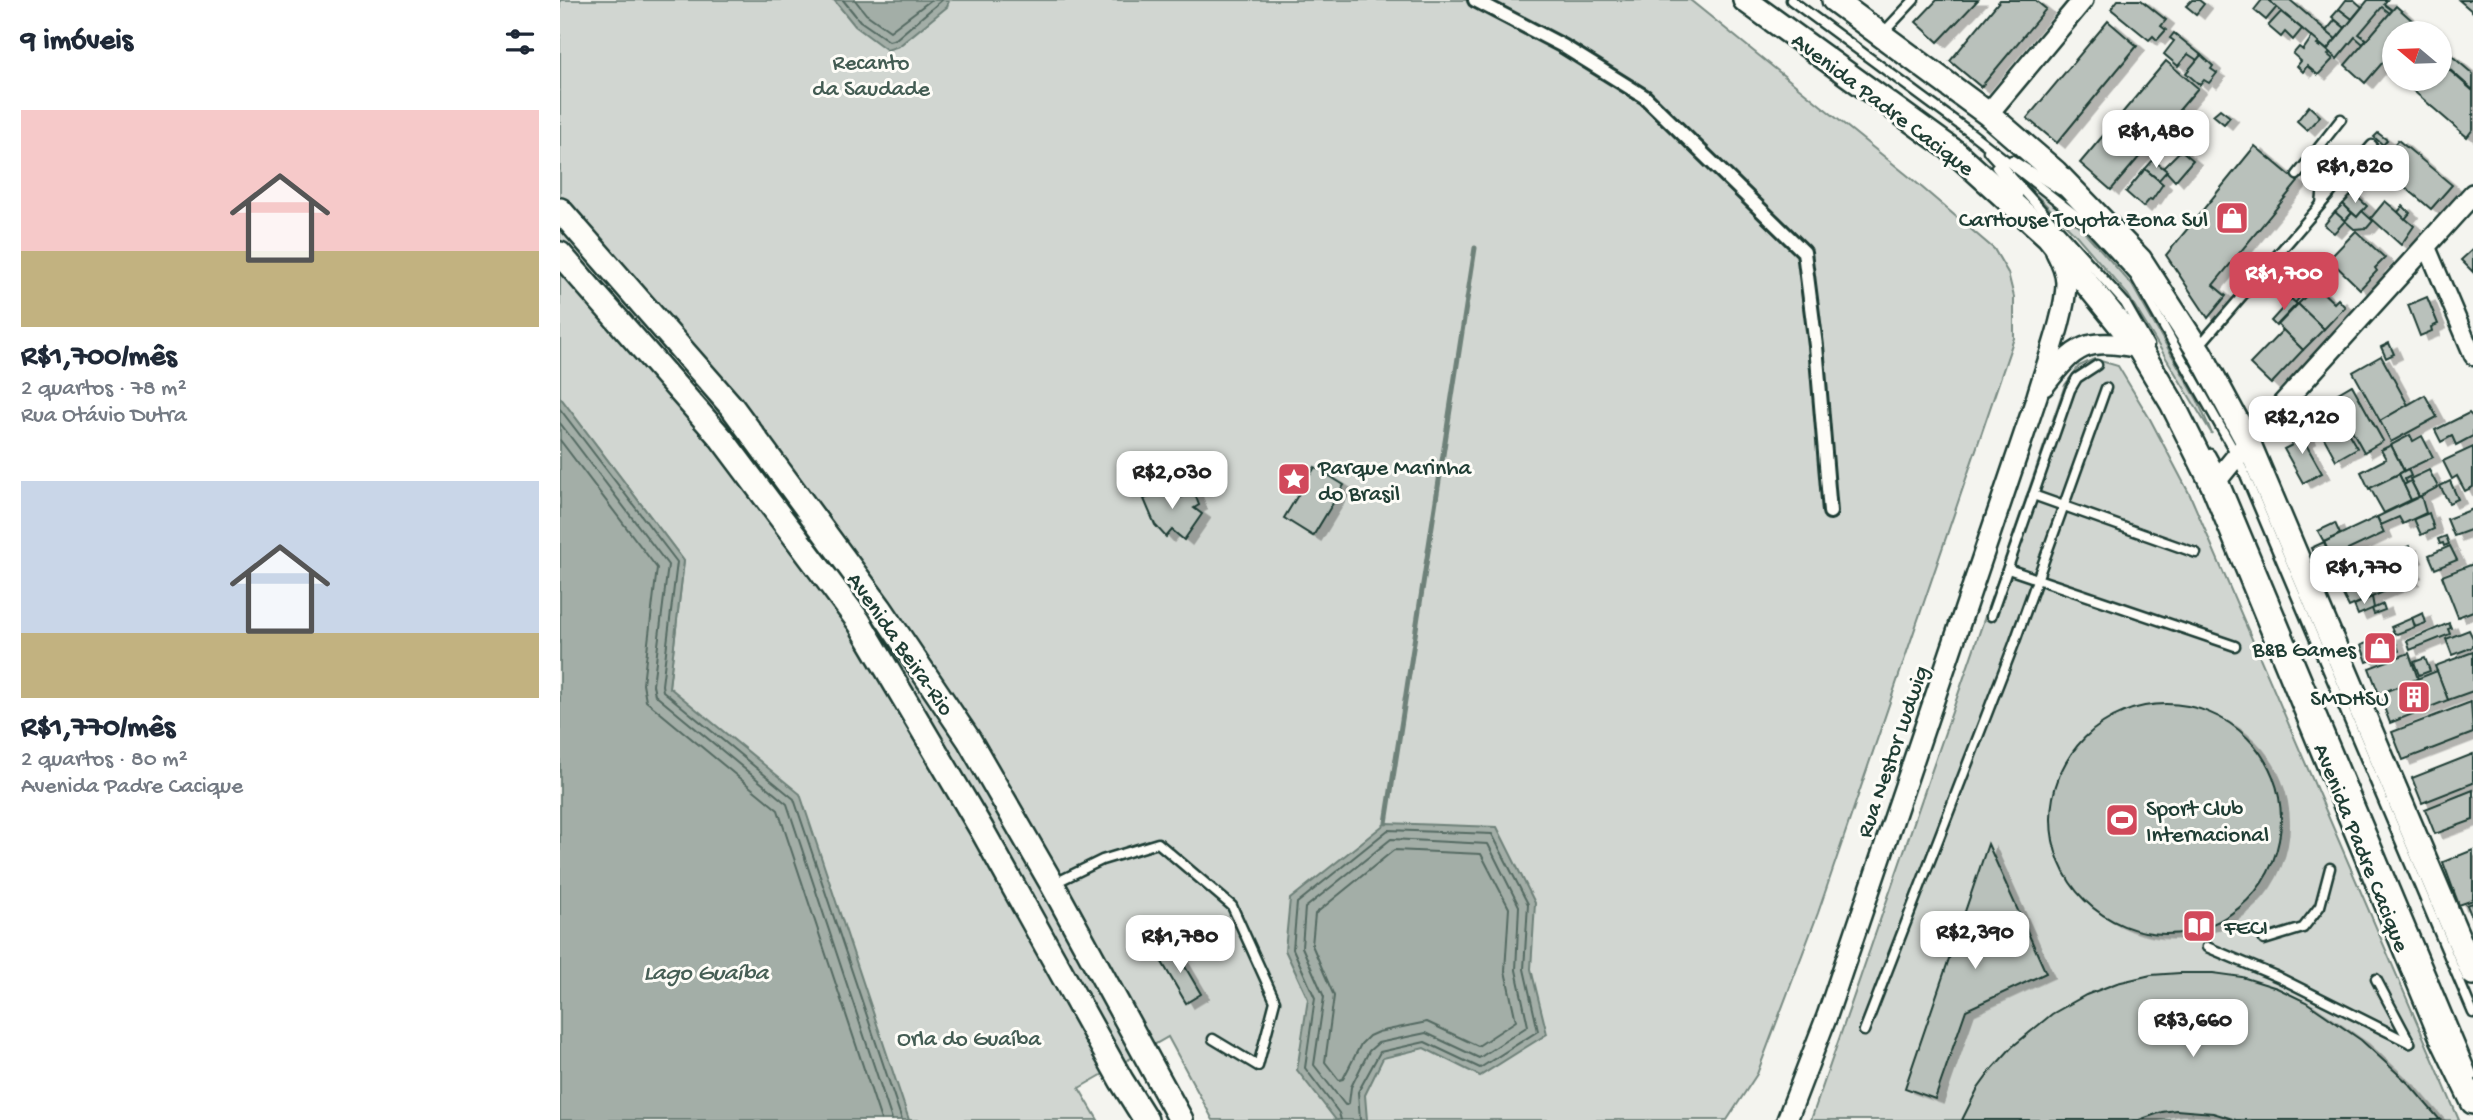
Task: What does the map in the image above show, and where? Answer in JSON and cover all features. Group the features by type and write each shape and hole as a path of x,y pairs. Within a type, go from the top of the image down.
{"main road":[{"name":"Avenida Padre Cacique","path":"1745,0 1955,152 2048,236 2139,348 2217,479 2442,1038 2473,1102"},
{"path":"1834,0 1988,114 2055,172 2140,260 2197,349 2473,973"},
{"name":"Avenida Beira-Rio","path":"560,210 732,407 880,608 969,740 1052,884 1181,1120"},
{"name":"Avenida Beira-Rio","path":"560,254 722,439 859,622 978,823 1146,1120"}],"street":[{"path":"1475,0 1563,46 1645,97 1804,252 1816,346 1830,512"},
{"path":"1988,114 2083,0"},
{"path":"2217,479 2472,198"},
{"name":"Rua Nestor Ludwig","path":"1787,1120 1827,1016 2037,396 2064,301 2067,281 2063,265 2048,236"},
{"path":"2427,247 2473,356"},
{"name":"Rua Nestor Ludwig","path":"2037,396 2067,356 2093,344 2139,348"}],"lane":[{"path":"1784,0 1816,20"},
{"path":"1791,0 2087,223 2135,276 2243,449 2473,1013"},
{"path":"1881,35 1914,0"},
{"path":"2297,175 2341,120"},
{"path":"1971,134 2048,236"},
{"path":"1971,134 2096,214"},
{"path":"1971,134 2125,303 2197,432"},
{"path":"2197,349 2372,145"},
{"path":"2305,166 2321,179 2322,205"},
{"path":"1991,616 2070,390 2077,378 2097,365"},
{"path":"1864,1031 2038,579 2106,388"},
{"path":"2204,443 2217,479 2473,1076"},
{"path":"2034,495 2196,553"},
{"path":"2008,569 2235,646"},
{"path":"1052,884 1102,860 1158,843 1232,906 1275,1001 1258,1066 1213,1039"},
{"path":"2264,940 2303,928 2320,906 2330,868"},
{"path":"2207,947 2278,977 2410,1042 2376,979"}],"green space":[{"name":"Parque Marinha do Brasil","path":"560,0 1690,0 1912,179 1994,249 2008,273 2014,297 2014,338 1818,913 1757,1074 1727,1120 1213,1120 1168,1037 1079,1088 1098,1120 898,1120 669,687 684,561 560,397"},
{"path":"2004,163 2082,229 2132,285 2198,401 2212,434 2128,295 2076,235"},
{"name":"Sport Club Internacional","path":"2094,359 2118,366 2150,419 2190,495 2459,1120 1811,1120 2065,385 2079,366"}],"water":[{"path":"834,0 949,0 947,7 899,46 887,50 855,26"},
{"name":"Lago Guaíba","path":"560,397 684,561 669,687 800,794 909,1120 560,1120"},
{"path":"1386,823 1497,827 1535,903 1531,969 1547,1034 1480,1076 1424,1048 1383,1058 1365,1095 1367,1120 1336,1120 1297,1070 1308,999 1285,950 1290,899"}],"building":[{"path":"1937,0 1978,0 1938,42 1916,22"},
{"path":"2000,0 2035,0 2046,9 1981,87 1950,61"},
{"path":"2118,0 2141,0 2166,20 2161,26 2166,30 2157,40 2153,36 2149,40 2111,9"},
{"path":"2192,0 2199,0 2204,4 2196,14 2186,6"},
{"path":"2262,0 2268,0 2277,7 2266,20 2254,10"},
{"path":"2268,0 2290,0 2336,39 2327,50"},
{"path":"2346,0 2354,0 2362,7 2352,19 2339,9"},
{"path":"2368,0 2387,0 2384,4 2392,10 2390,13 2382,7 2359,34 2367,40 2363,44 2355,37 2337,59 2327,50"},
{"path":"2459,0 2473,0 2473,12"},
{"path":"2396,6 2413,21 2383,21"},
{"path":"2339,9 2352,19 2345,28 2332,17"},
{"path":"2281,12 2302,29 2293,40 2285,32 2281,37 2268,26"},
{"path":"2335,20 2345,28 2336,39 2326,31"},
{"path":"2108,21 2137,46 2057,143 2027,118"},
{"path":"2382,22 2382,63 2365,83 2345,65"},
{"path":"2174,33 2201,55 2197,60 2188,54 2178,66 2164,54 2174,41 2170,38"},
{"path":"2312,37 2333,59 2318,75 2307,66 2303,72 2297,66 2301,61 2293,54 2299,47 2303,50"},
{"path":"2201,55 2217,73 2209,83 2204,80 2200,85 2186,73"},
{"path":"2452,56 2473,74 2473,90 2452,72"},
{"path":"2166,61 2198,88 2111,190 2080,163"},
{"path":"2452,73 2473,91 2473,129 2467,137 2414,91 2452,91"},
{"path":"2309,106 2320,116 2307,130 2297,121"},
{"path":"2220,109 2230,117 2224,124 2213,115"},
{"path":"2378,133 2387,140 2383,145 2374,137"},
{"path":"2398,140 2452,185 2431,209 2378,164"},
{"name":"CarHouse Toyota Zona Sul","path":"2255,146 2298,182 2213,285 2226,296 2208,318 2166,255"},
{"path":"2181,150 2193,160 2175,181 2163,168"},
{"path":"2153,160 2167,171 2159,180 2145,169"},
{"path":"2145,169 2163,184 2152,200 2143,207 2126,192"},
{"path":"2353,193 2367,206 2357,217 2343,204"},
{"path":"2385,201 2414,226 2401,245 2371,218"},
{"path":"2343,204 2352,213 2345,221 2335,212"},
{"path":"2403,206 2410,213 2405,219 2398,212"},
{"path":"2362,211 2373,221 2367,228 2354,229 2345,221 2352,213 2357,217"},
{"path":"2335,212 2345,221 2334,233 2324,225"},
{"path":"2356,231 2385,258 2360,289 2329,259"},
{"path":"2473,249 2473,272 2461,260"},
{"path":"2311,277 2315,280 2295,303 2291,299"},
{"path":"2316,286 2334,303 2338,299 2345,307 2324,329 2298,304"},
{"path":"2427,297 2438,324 2431,327 2432,331 2420,336 2408,305"},
{"path":"2291,299 2297,304 2276,326 2271,321"},
{"path":"2298,304 2324,329 2303,350 2278,325"},
{"path":"2283,330 2303,350 2271,384 2250,364"},
{"path":"2389,343 2394,354 2386,358 2381,347"},
{"path":"2381,356 2408,405 2380,421 2353,372"},
{"path":"2352,385 2383,441 2364,452 2333,396"},
{"path":"2425,395 2437,417 2391,442 2380,421"},
{"path":"2332,405 2357,448 2336,460 2312,416"},
{"path":"2469,413 2473,417 2473,436 2456,445 2452,436 2441,442 2435,430"},
{"path":"2302,427 2308,439 2304,441 2322,473 2303,483 2284,449 2292,445 2286,435"},
{"path":"2410,435 2413,441 2422,436 2433,457 2404,471 2391,445"},
{"path":"2391,445 2404,471 2369,489 2361,472 2386,459 2381,450"},
{"path":"2473,447 2473,487 2465,491 2457,476 2452,479 2443,461"},
{"path":"1315,467 1344,485 1313,536 1284,518"},
{"path":"2408,469 2411,476 2405,479 2407,483 2404,485 2399,474"},
{"path":"2429,470 2438,487 2419,497 2410,479"},
{"path":"2399,474 2411,500 2384,513 2370,488"},
{"path":"1159,480 1163,491 1172,487 1177,499 1194,492 1199,505 1194,508 1202,514 1184,540 1172,530 1166,537 1155,525 1144,499 1153,495 1149,484"},
{"path":"2411,481 2419,497 2411,500 2404,485"},
{"path":"2450,481 2458,499 2449,503 2440,486"},
{"path":"2421,496 2426,513 2403,524 2399,517 2381,525 2377,517"},
{"path":"2473,509 2473,529 2454,536 2447,519"},
{"path":"2429,513 2434,529 2421,535 2414,519"},
{"path":"2377,517 2384,533 2331,558 2324,542"},
{"path":"2335,523 2340,534 2324,542 2318,531"},
{"path":"2446,536 2449,544 2444,546 2438,539"},
{"path":"2324,542 2327,549 2314,555 2311,548"},
{"path":"2409,546 2414,558 2374,576 2369,565"},
{"path":"2450,546 2457,560 2435,569 2429,555"},
{"path":"2408,561 2413,573 2409,575 2411,580 2349,607 2341,591"},
{"path":"2473,564 2473,611 2458,617 2442,576"},
{"path":"2345,567 2350,578 2320,591 2316,579"},
{"path":"2372,597 2374,608 2358,615 2354,605"},
{"path":"2383,604 2385,610 2374,614 2372,609"},
{"path":"2423,613 2426,623 2415,627 2412,618"},
{"path":"2412,618 2415,627 2394,633 2391,627"},
{"path":"2449,623 2450,634 2410,650 2407,641"},
{"path":"2469,630 2473,647 2452,655 2446,639"},
{"name":"B&B Games","path":"2393,634 2399,651 2367,662 2361,645"},
{"path":"2473,652 2473,691 2448,700 2435,666"},
{"path":"2409,653 2418,679 2379,694 2369,668"},
{"path":"2425,658 2430,671 2419,675 2414,662"},
{"name":"SMDHSU","path":"2437,671 2448,700 2390,723 2379,694"},
{"path":"2471,702 2473,733 2403,760 2392,732"},
{"path":"2166,704 2188,706 2210,713 2239,730 2255,746 2276,786 2281,819 2279,841 2272,863 2255,892 2239,908 2199,929 2166,934 2144,932 2122,925 2093,908 2077,892 2056,852 2051,819 2053,797 2060,775 2077,746 2093,730 2133,709"},
{"path":"2473,754 2473,783 2422,803 2412,778"},
{"path":"2473,790 2473,820 2435,834 2425,809"},
{"path":"1988,844 2046,973 1966,1010 1935,1099 1905,1088"},
{"path":"2473,850 2473,900 2459,905 2443,862"},
{"path":"2473,903 2473,920 2467,905"},
{"path":"1174,948 1201,994 1186,1003 1159,957"},
{"path":"2213,973 2242,977 2277,988 2306,1002 2361,1040 2409,1084 2440,1120 2236,1120 2213,1113 2176,1110 2139,1120 1962,1120 1977,1090 1993,1068 2012,1047 2052,1014 2086,995 2117,983 2151,975"}],"waterway":[{"path":"1386,823 1475,248"}],"place":[{"name":"CarHouse Toyota Zona Sul","path":"2232,218"},
{"name":"Parque Marinha do Brasil","path":"1294,479"},
{"name":"B&B Games","path":"2380,648"},
{"name":"SMDHSU","path":"2414,697"},
{"name":"Sport Club Internacional","path":"2122,820"},
{"name":"FECI","path":"2199,926"}],"park label":[{"name":"Recanto da Saudade","path":"871,74"},
{"name":"Orla do Guaíba","path":"969,1037"}]}
